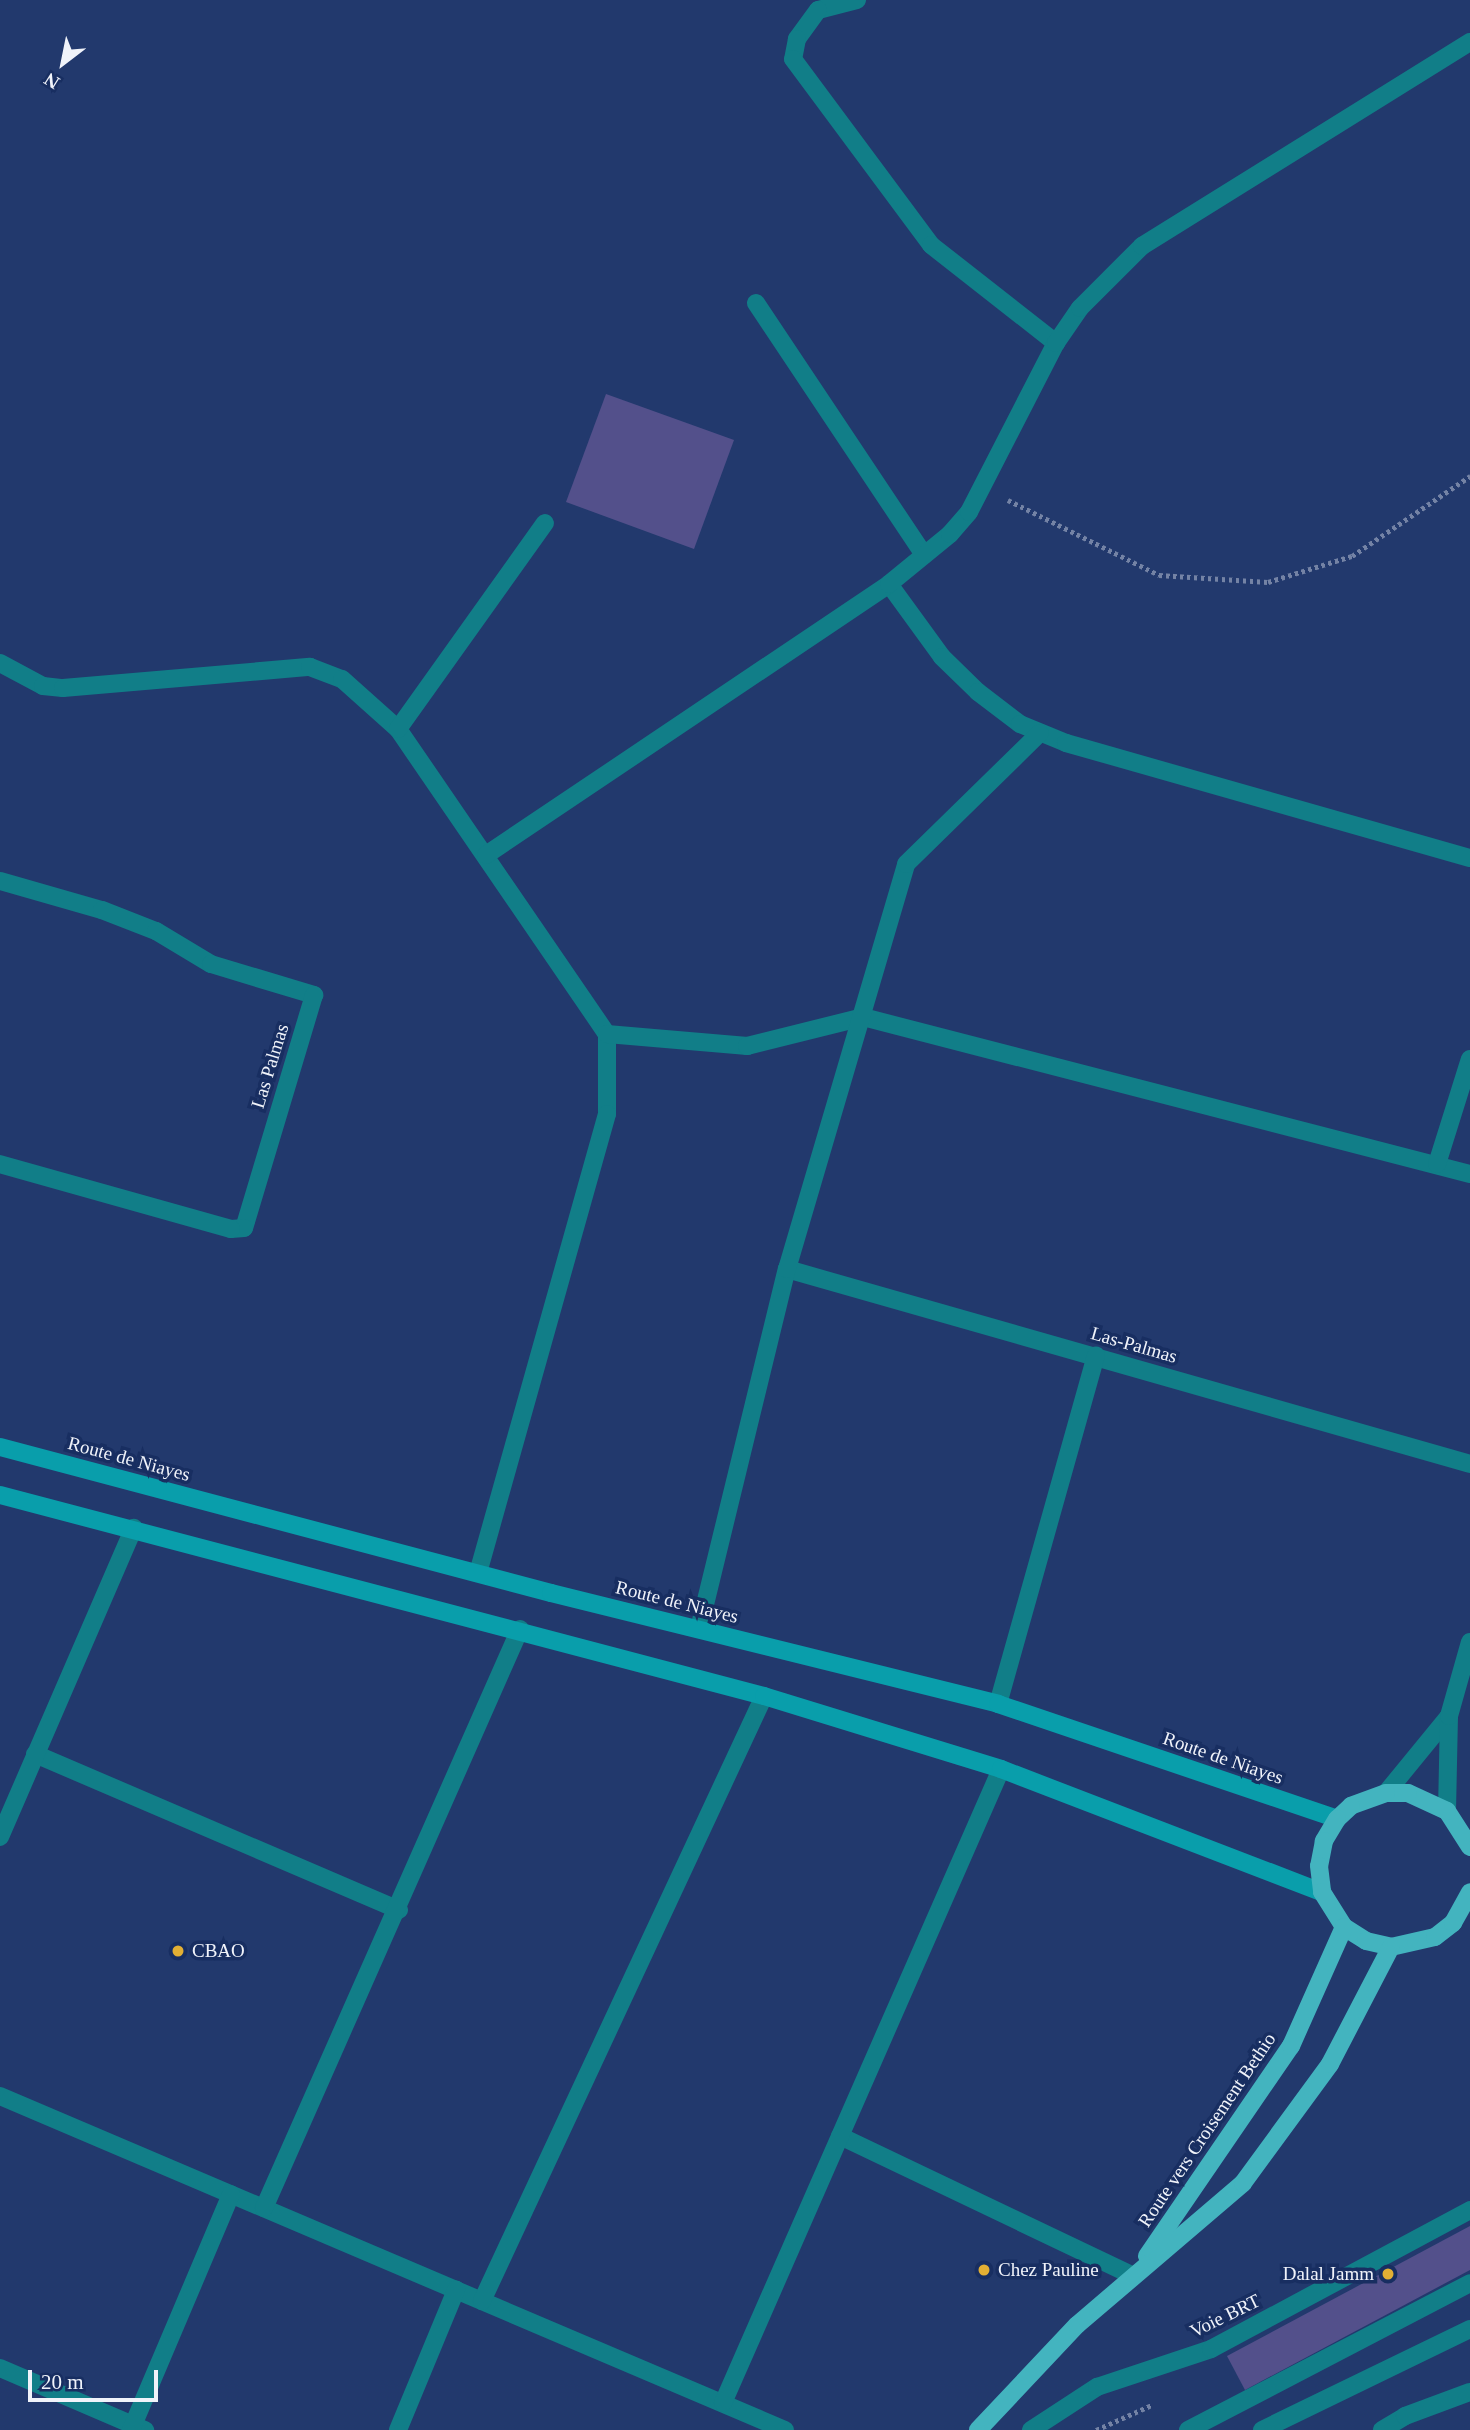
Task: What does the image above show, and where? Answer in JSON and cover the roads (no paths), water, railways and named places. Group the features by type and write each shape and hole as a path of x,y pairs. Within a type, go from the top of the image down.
{"main road":[{"name":"Route de Niayes","path":"0,1447 478,1573 998,1704 1338,1819"},
{"path":"0,1494 520,1629 764,1696 1001,1769 1322,1892"},
{"path":"1469,1900 1435,1937 1391,1947 1366,1941 1344,1927 1322,1892 1319,1866 1324,1841 1338,1819 1351,1806 1386,1793 1408,1793 1447,1811 1470,1846"},
{"name":"Route vers Croisement Bethio","path":"1133,2276 1270,2081 1291,2046 1344,1927"},
{"name":"Route vers Croisement Bethio","path":"978,2430 1077,2325 1243,2183 1329,2064 1391,1947"}],"street":[{"path":"857,0 818,10 797,39 793,59 931,246 1056,343"},
{"path":"486,855 889,584 950,534 983,486 1056,343 1095,291 1142,246 1470,43"},
{"path":"756,303 924,555"},
{"path":"398,729 545,523"},
{"path":"889,584 942,657 978,692 1040,733 1470,858"},
{"path":"0,663 43,686 63,688 325,669 398,729 607,1034 607,1114 478,1573"},
{"path":"699,1629 787,1269 906,864 1040,733"},
{"name":"Las Palmas","path":"0,881 102,910 156,931 211,964 313,995 244,1228 231,1229 0,1164"},
{"path":"607,1034 747,1046 863,1017 1470,1174"},
{"path":"1437,1164 1470,1059"},
{"name":"Las-Palmas","path":"787,1269 1470,1464"},
{"path":"998,1704 1096,1356"},
{"path":"0,1837 134,1528"},
{"path":"264,2208 399,1910 520,1629"},
{"path":"1447,1811 1449,1716 1470,1642"},
{"path":"482,2301 764,1696"},
{"path":"1386,1793 1449,1716"},
{"path":"35,1754 399,1910"},
{"path":"723,2403 1001,1769"},
{"path":"0,2096 785,2430"},
{"path":"840,2136 1133,2276"},
{"path":"0,2368 136,2428 232,2194"},
{"name":"Voie BRT","path":"1031,2430 1097,2387 1212,2349 1470,2210"},
{"path":"1188,2430 1470,2283"},
{"path":"398,2430 456,2290"},
{"path":"1262,2430 1470,2329"},
{"path":"1382,2430 1405,2416 1470,2392"}],"place":[{"name":"CBAO","path":"178,1951"},
{"name":"Chez Pauline","path":"984,2270"},
{"name":"Dalal Jamm","path":"1388,2274"}]}
